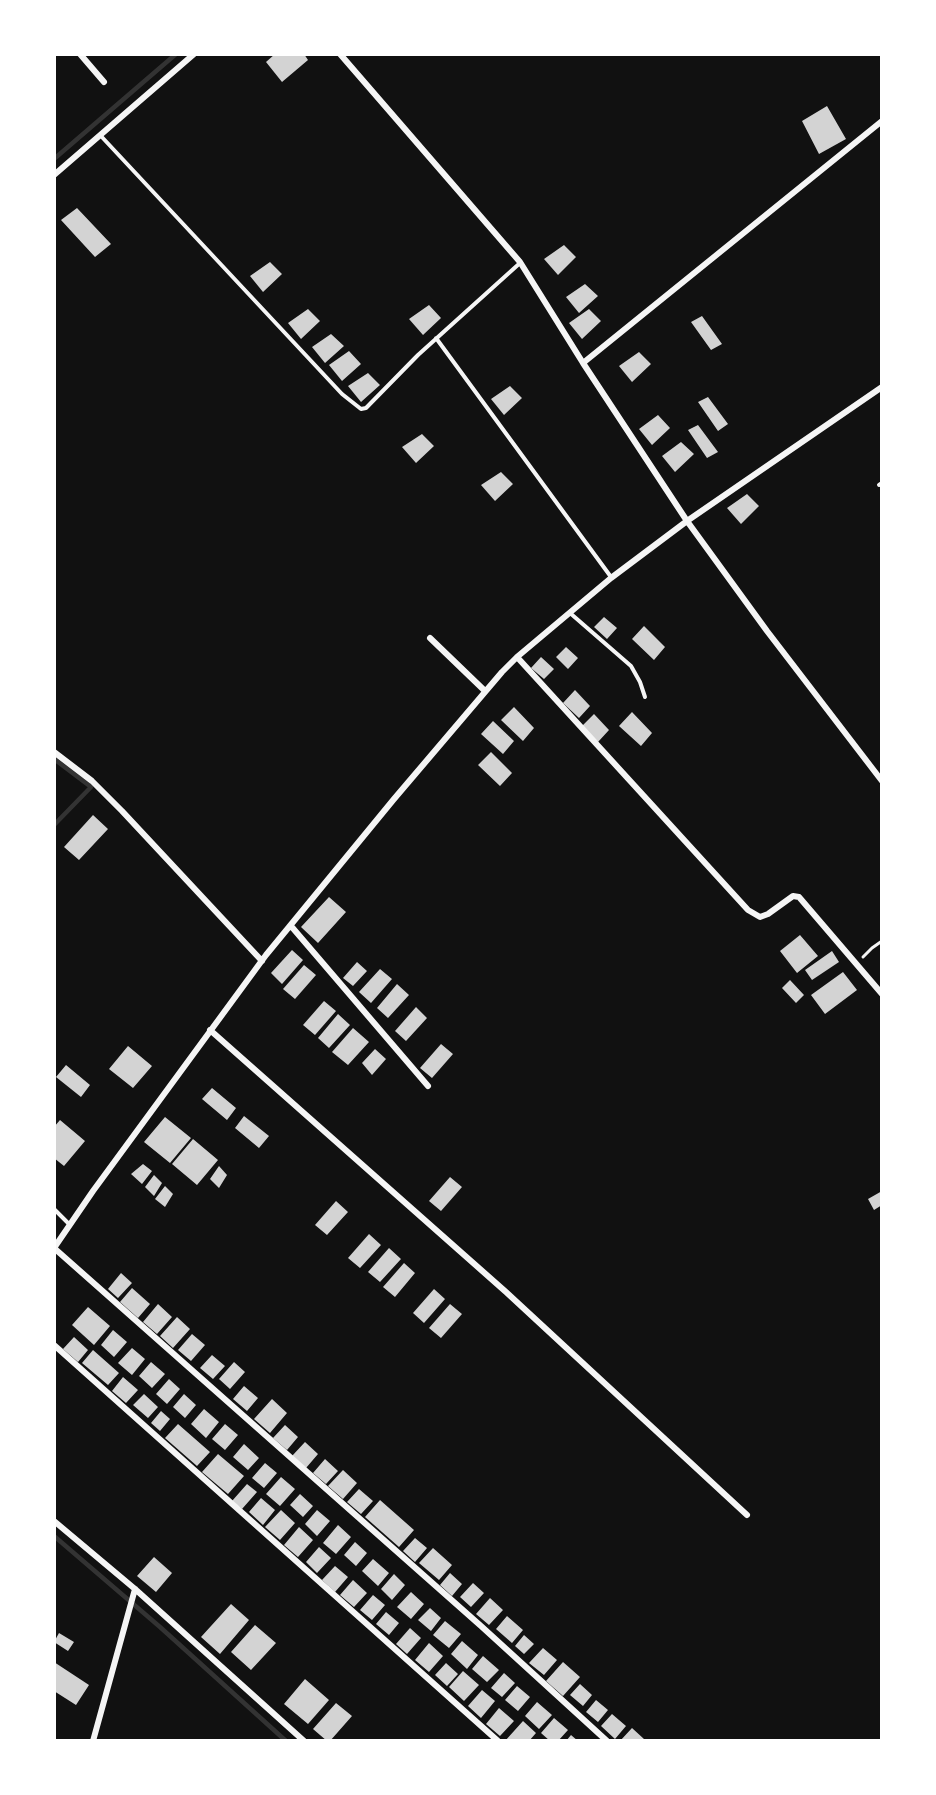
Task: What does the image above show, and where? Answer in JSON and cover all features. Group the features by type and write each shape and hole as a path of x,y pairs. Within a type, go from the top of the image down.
{"street":[{"path":"80,54 104,82"},
{"path":"54,175 194,54"},
{"path":"340,54 520,262 687,521 767,631 882,781"},
{"path":"583,363 882,121"},
{"path":"607,1741 481,1626 54,1248 262,961 485,691 517,657 611,578 687,521 882,387"},
{"path":"430,638 485,691"},
{"path":"517,657 748,910 760,917 794,896 799,897 882,994"},
{"path":"54,752 92,782 122,811 262,961"},
{"path":"291,926 428,1086"},
{"path":"210,1030 506,1292 747,1515"},
{"path":"54,1345 498,1741"},
{"path":"54,1521 135,1589 304,1741"},
{"path":"93,1741 135,1589"}],"lane":[{"path":"100,135 342,394 358,408 366,408 436,338 520,262"},
{"path":"436,338 611,578"},
{"path":"570,613 631,666 640,682 645,698"},
{"path":"54,1209 70,1225"}],"path":[{"path":"856,963 882,941"}],"building":[{"path":"275,54 304,54 308,60 282,82 266,62"},
{"path":"827,106 846,139 819,154 802,121"},
{"path":"77,208 111,244 95,257 61,220"},
{"path":"564,245 576,257 558,275 544,259"},
{"path":"270,262 282,274 263,292 250,276"},
{"path":"585,284 598,296 579,313 566,297"},
{"path":"429,305 441,318 423,335 409,319"},
{"path":"308,309 320,321 301,339 288,323"},
{"path":"589,309 601,321 582,339 569,323"},
{"path":"702,316 722,344 711,350 691,322"},
{"path":"331,334 344,346 325,363 312,347"},
{"path":"349,351 361,364 342,381 329,365"},
{"path":"639,352 651,364 632,382 619,366"},
{"path":"368,373 380,385 361,402 348,386"},
{"path":"510,386 522,398 504,415 491,399"},
{"path":"708,397 728,424 718,431 698,402"},
{"path":"658,415 670,428 652,445 639,429"},
{"path":"698,425 718,452 707,458 688,430"},
{"path":"422,434 434,446 416,463 402,447"},
{"path":"681,442 694,454 675,472 662,456"},
{"path":"501,472 513,484 495,501 481,485"},
{"path":"747,494 759,506 741,524 727,508"},
{"path":"604,617 617,628 607,639 594,627"},
{"path":"644,626 665,647 654,660 632,639"},
{"path":"566,647 578,658 568,669 556,657"},
{"path":"541,657 554,669 544,679 531,668"},
{"path":"575,690 590,706 579,718 563,703"},
{"path":"514,707 534,728 523,741 501,720"},
{"path":"632,712 652,733 641,746 619,726"},
{"path":"594,714 609,730 598,742 581,727"},
{"path":"493,721 514,741 503,754 481,734"},
{"path":"491,752 512,773 500,786 478,765"},
{"path":"93,815 108,829 79,860 64,847"},
{"path":"329,897 346,912 318,943 301,927"},
{"path":"800,935 818,956 797,973 780,951"},
{"path":"292,950 303,960 282,984 271,973"},
{"path":"832,951 839,962 812,980 805,970"},
{"path":"357,962 367,971 353,986 343,978"},
{"path":"304,965 316,975 295,999 283,989"},
{"path":"380,969 392,979 371,1003 359,992"},
{"path":"843,972 857,990 825,1014 811,995"},
{"path":"790,980 804,995 796,1003 782,988"},
{"path":"397,984 409,995 388,1018 377,1008"},
{"path":"324,1001 336,1011 315,1035 303,1025"},
{"path":"416,1007 427,1018 406,1041 395,1031"},
{"path":"338,1014 350,1025 329,1048 318,1038"},
{"path":"353,1028 369,1042 348,1065 332,1052"},
{"path":"441,1044 453,1054 432,1078 420,1068"},
{"path":"128,1046 152,1066 133,1088 109,1069"},
{"path":"375,1049 386,1059 372,1075 362,1063"},
{"path":"66,1065 90,1085 81,1097 56,1077"},
{"path":"212,1088 236,1108 227,1120 202,1099"},
{"path":"244,1116 269,1136 259,1148 235,1128"},
{"path":"165,1117 191,1138 170,1163 144,1142"},
{"path":"60,1120 85,1141 64,1166 54,1158 54,1127"},
{"path":"193,1139 218,1160 197,1185 172,1164"},
{"path":"143,1164 152,1171 142,1184 131,1174"},
{"path":"219,1166 227,1175 219,1188 210,1179"},
{"path":"154,1175 162,1183 154,1196 145,1187"},
{"path":"450,1177 462,1187 441,1211 429,1201"},
{"path":"165,1186 173,1194 165,1207 155,1199"},
{"path":"882,1191 882,1205 874,1210 868,1199"},
{"path":"336,1201 348,1212 327,1235 315,1225"},
{"path":"369,1234 381,1245 360,1268 348,1258"},
{"path":"389,1248 401,1259 380,1282 368,1272"},
{"path":"404,1263 415,1273 395,1297 383,1287"},
{"path":"121,1273 132,1283 118,1298 108,1289"},
{"path":"132,1288 150,1304 138,1318 120,1302"},
{"path":"434,1289 445,1299 424,1323 413,1313"},
{"path":"158,1304 172,1317 157,1334 143,1322"},
{"path":"450,1304 462,1314 441,1338 429,1328"},
{"path":"88,1307 110,1326 94,1345 72,1325"},
{"path":"177,1317 190,1329 173,1348 160,1336"},
{"path":"113,1330 127,1342 114,1357 101,1345"},
{"path":"192,1334 205,1345 191,1361 178,1350"},
{"path":"74,1337 88,1350 78,1362 63,1349"},
{"path":"132,1348 145,1359 132,1375 118,1363"},
{"path":"93,1350 119,1373 108,1385 82,1363"},
{"path":"212,1355 225,1366 213,1379 200,1368"},
{"path":"151,1362 165,1374 152,1388 139,1376"},
{"path":"234,1362 245,1372 230,1389 219,1379"},
{"path":"123,1377 138,1390 126,1403 112,1391"},
{"path":"169,1379 180,1389 167,1404 156,1394"},
{"path":"244,1386 258,1398 247,1411 233,1399"},
{"path":"144,1394 158,1407 148,1418 133,1405"},
{"path":"184,1394 196,1405 185,1418 173,1407"},
{"path":"272,1399 287,1413 270,1433 254,1419"},
{"path":"204,1409 219,1422 206,1438 191,1424"},
{"path":"161,1411 170,1419 160,1431 151,1423"},
{"path":"178,1424 210,1452 197,1466 165,1438"},
{"path":"225,1424 238,1435 225,1450 212,1439"},
{"path":"285,1425 298,1437 287,1450 273,1438"},
{"path":"305,1442 318,1454 306,1468 292,1456"},
{"path":"244,1444 259,1458 248,1470 233,1457"},
{"path":"218,1454 244,1476 228,1494 202,1472"},
{"path":"325,1459 338,1471 326,1484 313,1473"},
{"path":"265,1463 277,1473 264,1488 252,1478"},
{"path":"343,1470 357,1483 343,1499 328,1486"},
{"path":"281,1477 295,1489 280,1506 266,1494"},
{"path":"247,1484 257,1492 242,1509 232,1501"},
{"path":"359,1489 373,1501 361,1514 347,1502"},
{"path":"300,1494 313,1506 303,1517 290,1505"},
{"path":"261,1498 275,1510 263,1525 249,1512"},
{"path":"380,1500 414,1530 399,1547 365,1517"},
{"path":"281,1510 295,1523 280,1540 265,1527"},
{"path":"317,1510 330,1521 317,1536 305,1524"},
{"path":"338,1525 351,1537 336,1554 323,1543"},
{"path":"299,1527 313,1540 298,1557 284,1545"},
{"path":"415,1538 427,1548 415,1562 403,1551"},
{"path":"355,1542 367,1553 356,1566 344,1555"},
{"path":"319,1547 331,1558 317,1573 306,1562"},
{"path":"433,1548 452,1565 439,1580 419,1563"},
{"path":"154,1557 172,1573 156,1592 137,1576"},
{"path":"373,1559 389,1573 378,1586 362,1571"},
{"path":"335,1566 348,1577 335,1592 322,1580"},
{"path":"450,1573 462,1584 452,1596 440,1585"},
{"path":"394,1574 405,1585 392,1600 381,1589"},
{"path":"353,1580 367,1593 354,1607 340,1595"},
{"path":"473,1583 484,1593 471,1607 460,1597"},
{"path":"411,1592 424,1604 411,1619 397,1607"},
{"path":"373,1595 385,1605 372,1620 360,1610"},
{"path":"490,1598 503,1610 489,1625 476,1614"},
{"path":"231,1604 249,1620 220,1654 201,1637"},
{"path":"430,1608 441,1618 431,1631 418,1620"},
{"path":"386,1612 399,1623 389,1635 376,1624"},
{"path":"507,1616 523,1630 512,1643 496,1629"},
{"path":"445,1621 461,1634 449,1648 433,1635"},
{"path":"255,1625 276,1643 251,1670 231,1652"},
{"path":"410,1628 421,1638 407,1654 396,1644"},
{"path":"59,1633 74,1642 68,1651 54,1642"},
{"path":"524,1635 534,1644 524,1654 515,1646"},
{"path":"462,1641 478,1655 467,1669 451,1654"},
{"path":"429,1643 443,1656 429,1672 415,1660"},
{"path":"543,1648 557,1660 544,1675 529,1663"},
{"path":"483,1656 499,1670 487,1682 472,1669"},
{"path":"54,1662 89,1685 76,1705 54,1691"},
{"path":"563,1662 580,1677 563,1696 546,1681"},
{"path":"446,1663 458,1674 447,1686 435,1675"},
{"path":"463,1671 479,1685 464,1701 449,1687"},
{"path":"504,1673 515,1683 502,1697 491,1688"},
{"path":"305,1679 329,1700 308,1724 284,1704"},
{"path":"580,1684 592,1695 583,1706 570,1695"},
{"path":"517,1686 530,1697 518,1711 505,1700"},
{"path":"482,1690 495,1701 481,1718 468,1706"},
{"path":"596,1700 608,1710 598,1722 586,1712"},
{"path":"537,1702 552,1715 539,1729 525,1716"},
{"path":"336,1703 352,1716 330,1741 327,1741 313,1729"},
{"path":"499,1708 514,1721 500,1736 486,1724"},
{"path":"612,1714 626,1726 615,1739 601,1726"},
{"path":"554,1718 568,1730 558,1741 550,1741 541,1733"},
{"path":"523,1721 536,1733 529,1741 505,1741"},
{"path":"632,1728 644,1739 643,1741 620,1741"},
{"path":"571,1735 578,1741 566,1741"}],"waterway":[{"path":"54,159 176,54"},
{"path":"54,759 91,787 54,825"},
{"path":"54,1536 160,1627 286,1741"}]}
